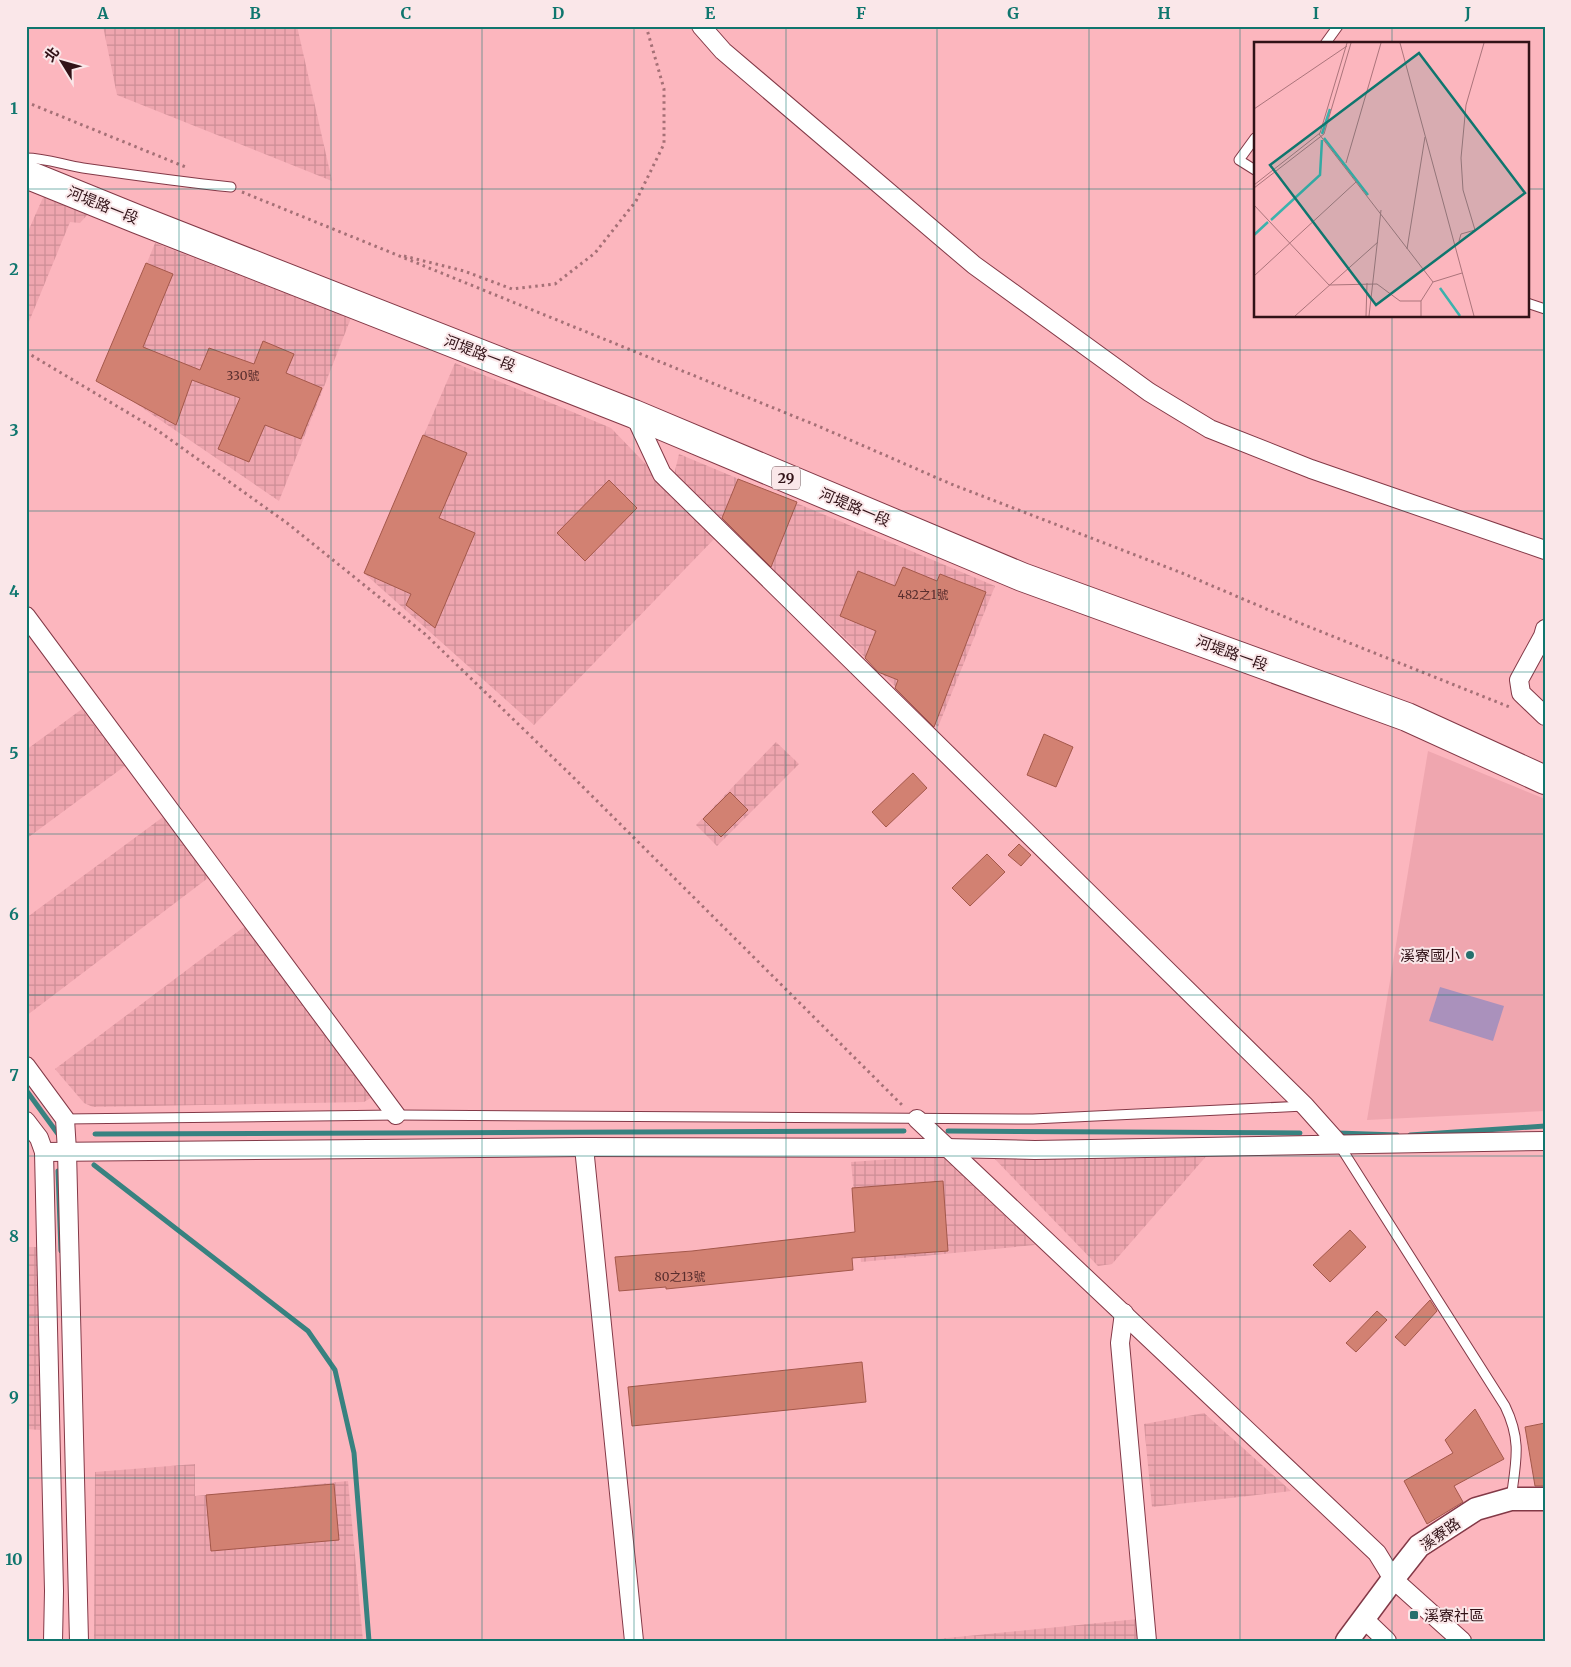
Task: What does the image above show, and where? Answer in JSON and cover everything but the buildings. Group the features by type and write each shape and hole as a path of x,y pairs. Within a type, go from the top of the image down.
{"main road":[{"name":"河堤路一段","path":"26,174 146,223 634,414 1022,577 1407,717 1545,780"}],"street":[{"path":"701,26 723,51 974,265 1148,392 1210,428 1311,469 1545,550"},
{"path":"634,414 662,474 1304,1106 1338,1143"},
{"path":"26,616 396,1114"},
{"path":"1545,629 1519,680 1521,693 1545,716"},
{"path":"26,1066 65,1119 79,1641"},
{"path":"916,1120 1124,1313 1377,1553 1393,1579 1462,1641"},
{"path":"26,1121 39,1138 44,1152 54,1591 53,1641"},
{"path":"44,1152 584,1147 1035,1150 1338,1143 1545,1141"},
{"path":"584,1147 634,1641"},
{"path":"1124,1313 1120,1343 1147,1641"},
{"name":"溪寮路","path":"1347,1641 1419,1546 1476,1509 1511,1499 1545,1499"},
{"path":"1363,1618 1388,1641"}],"lane":[{"path":"1326,42 1338,26"},
{"path":"1254,139 1239,160 1254,169"},
{"path":"26,158 36,158 78,167 154,179 231,187"},
{"path":"1528,303 1545,309"},
{"path":"65,1119 396,1114 916,1120 1033,1119 1304,1106"},
{"path":"1338,1143 1505,1406 1513,1423 1517,1443 1511,1499"}],"path":[{"path":"394,254 464,271 512,289 555,284 595,253 636,201 664,144 664,89 646,26"},
{"path":"26,102 195,172"},
{"path":"231,187 809,422 951,484 1182,572 1297,622 1518,710"},
{"path":"26,352 157,430 287,523 425,634 573,777 916,1120"}],"shaded area":[{"path":"103,26 297,26 332,181 117,95"},
{"path":"45,193 88,214 80,223 70,222 26,329 26,236"},
{"path":"155,243 351,318 279,501 100,379"},
{"path":"455,363 611,428 716,537 534,725 364,573"},
{"path":"679,454 995,586 938,727 674,475"},
{"path":"82,709 125,766 26,839 26,750"},
{"path":"776,742 799,764 717,846 696,825"},
{"name":"溪寮國小","path":"1428,751 1545,799 1545,1111 1367,1120"},
{"path":"163,817 208,878 26,1016 26,918"},
{"path":"244,927 374,1096 364,1102 93,1107 84,1103 55,1069"},
{"path":"1440,987 1504,1006 1493,1041 1429,1021"},
{"path":"1209,1153 1112,1264 1098,1266 990,1154"},
{"path":"946,1155 1035,1245 861,1262 851,1162"},
{"path":"26,1247 42,1247 40,1430 26,1429"},
{"path":"1204,1413 1291,1491 1152,1507 1144,1424"},
{"path":"195,1464 195,1496 348,1481 363,1641 94,1641 95,1472"},
{"path":"1138,1619 1140,1641 917,1641"}],"waterway":[{"path":"26,1090 58,1134"},
{"path":"1410,1135 1545,1126"},
{"path":"95,1134 904,1131"},
{"path":"948,1131 1300,1133"},
{"path":"1337,1133 1397,1135"},
{"path":"94,1165 308,1331 335,1370 354,1453 369,1641"},
{"path":"58,1171 61,1251"}],"place":[{"name":"溪寮國小","path":"1470,955"},
{"name":"溪寮社區","path":"1414,1615"}]}
